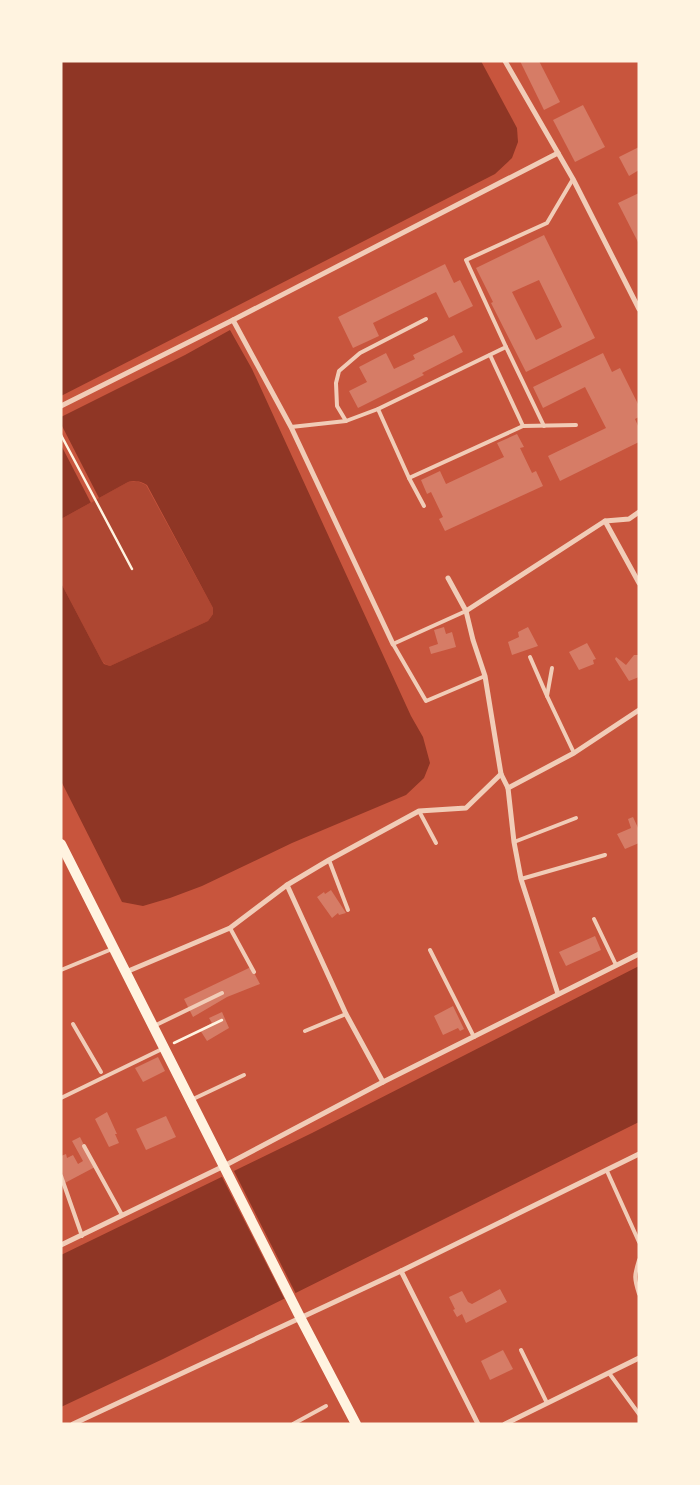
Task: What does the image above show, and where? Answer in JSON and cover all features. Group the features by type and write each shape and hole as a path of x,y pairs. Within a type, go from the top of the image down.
{"main road":[{"path":"61,844 294,1306 356,1424"}],"street":[{"path":"505,61 573,179 639,309"},
{"path":"61,406 558,153"},
{"path":"233,320 291,427 393,644"},
{"path":"466,611 605,521 629,519 639,512"},
{"path":"605,521 639,583"},
{"path":"448,578 466,611 485,676 501,774 508,788 514,842 521,879 558,994"},
{"path":"508,788 574,753 639,710"},
{"path":"126,972 230,928 287,885 328,860 419,811 466,808 501,774"},
{"path":"287,885 346,1014 383,1082"},
{"path":"61,1246 122,1215 226,1170 383,1082 639,954"},
{"path":"74,1424 401,1272 639,1154"},
{"path":"401,1272 478,1424"},
{"path":"505,1424 639,1358"}],"lane":[{"path":"544,426 466,260 547,223 573,179"},
{"path":"346,421 338,406 336,383 339,371 360,353 426,320"},
{"path":"291,427 346,421 378,409 506,347"},
{"path":"490,355 524,426"},
{"path":"378,409 409,478 424,506"},
{"path":"409,478 524,426 576,424"},
{"path":"466,611 393,644 426,701 485,676"},
{"path":"530,657 574,753"},
{"path":"547,696 552,668"},
{"path":"419,811 436,843"},
{"path":"514,842 576,818"},
{"path":"521,879 605,855"},
{"path":"328,860 348,910"},
{"path":"594,919 616,965"},
{"path":"230,928 254,972"},
{"path":"61,970 114,949"},
{"path":"430,950 474,1037"},
{"path":"153,1026 222,993"},
{"path":"305,1031 346,1014"},
{"path":"73,1024 101,1072"},
{"path":"61,1098 164,1048"},
{"path":"190,1100 244,1075"},
{"path":"84,1146 122,1215"},
{"path":"606,1170 639,1242"},
{"path":"61,1176 82,1236"},
{"path":"639,1260 634,1278 639,1294"},
{"path":"521,1350 547,1403"},
{"path":"609,1373 639,1414"},
{"path":"294,1424 326,1406"}],"path":[{"path":"61,435 132,569"},
{"path":"164,1048 222,1020"}],"shaded area":[{"path":"61,61 481,61 517,128 518,142 512,158 495,174 61,396"},
{"path":"230,330 252,369 411,716 423,737 430,763 424,778 406,795 292,843 202,886 143,906 122,902 61,781 61,583 102,661 110,666 208,621 213,614 213,608 147,485 138,481 128,482 61,519 61,417 185,355"},
{"path":"137,481 146,485 213,608 213,614 208,621 110,666 102,661 61,583 61,519 128,482"},
{"path":"639,966 639,1122 163,1359 61,1407 61,1255 312,1133"}],"pier":[{"path":"61,424 99,498 91,503 61,445"},
{"path":"233,1169 296,1294 285,1300 221,1175"}],"building":[{"path":"520,61 539,61 560,102 544,110"},
{"path":"583,105 605,147 575,162 553,120"},
{"path":"639,147 639,170 629,176 619,157"},
{"path":"639,193 639,244 618,203"},
{"path":"544,235 595,338 526,372 491,303 493,302 476,268","holes":["539,280 562,327 536,340 512,292"]},
{"path":"445,264 454,283 460,280 473,306 449,318 436,292 373,323 379,336 353,348 338,317"},
{"path":"454,335 463,352 422,373 424,375 358,408 349,391 367,382 359,367 386,353 394,369 415,359 413,355"},
{"path":"603,353 612,372 620,368 639,406 639,417 635,419 639,428 639,442 560,481 548,456 606,428 585,387 543,408 533,387"},
{"path":"517,434 524,447 520,448 532,473 536,471 543,486 445,531 439,519 443,517 431,492 427,494 421,480 440,471 446,484 504,457 497,443"},
{"path":"444,627 446,634 452,632 456,647 431,654 429,647 438,644 434,630"},
{"path":"528,627 538,646 512,655 508,642 519,637 518,632"},
{"path":"587,643 596,659 593,660 594,664 579,670 569,652"},
{"path":"634,655 639,655 639,677 629,681 615,659 616,657 626,665"},
{"path":"633,817 639,830 639,843 625,849 617,834 631,828 628,819"},
{"path":"331,890 346,913 339,915 338,913 332,918 317,897"},
{"path":"595,936 601,950 566,966 559,952"},
{"path":"251,967 260,984 227,997 193,1017 184,999"},
{"path":"453,1006 464,1029 460,1031 458,1028 443,1035 434,1016"},
{"path":"222,1012 229,1028 207,1041 200,1030 212,1023 209,1018"},
{"path":"158,1057 165,1071 143,1082 135,1068"},
{"path":"107,1112 119,1143 109,1147 95,1119"},
{"path":"166,1116 176,1137 146,1150 136,1129"},
{"path":"80,1137 95,1167 61,1185 61,1156 66,1154 67,1158 73,1155 78,1164 83,1161 72,1141"},
{"path":"500,1289 507,1302 466,1323 462,1314 457,1317 449,1297 462,1291 468,1302 472,1304"},
{"path":"503,1350 513,1369 490,1380 481,1361"}]}
